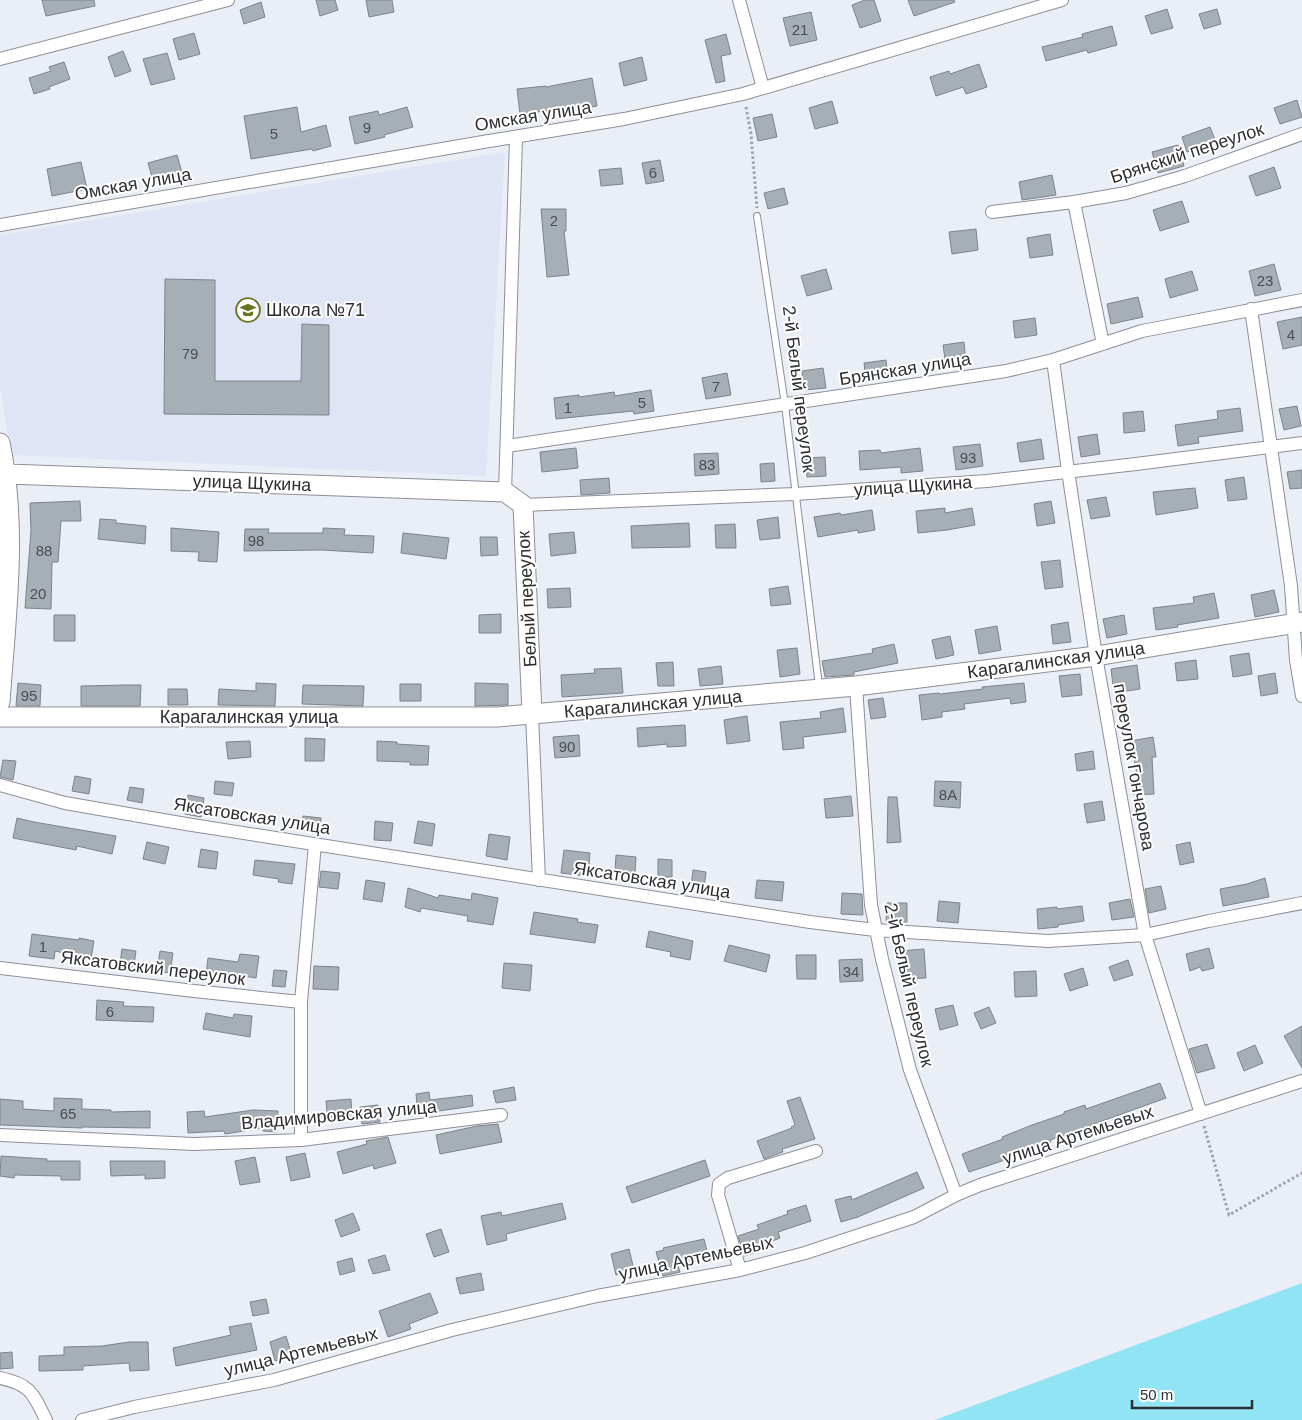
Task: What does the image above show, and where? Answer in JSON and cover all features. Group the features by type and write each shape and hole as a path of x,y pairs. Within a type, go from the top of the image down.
{"street":[{"path":"0,59 228,0"},
{"path":"739,0 763,88"},
{"name":"Омская улица","path":"0,224 516,138 624,119 743,94 1062,0"},
{"name":"Брянский переулок","path":"992,212 1074,202 1135,191 1185,176 1302,134"},
{"path":"505,492 516,138"},
{"path":"1074,202 1103,344"},
{"name":"Брянская улица","path":"507,446 1006,371 1053,360 1142,331 1302,300"},
{"path":"1251,309 1298,623 1296,660 1302,696"},
{"name":"переулок Гончарова","path":"1053,360 1096,656 1146,936 1201,1114"},
{"path":"0,443 10,562 0,702"},
{"name":"улица Щукина","path":"523,505 795,494 988,481 1302,443"},
{"name":"улица Щукина","path":"2,472 505,492"},
{"name":"Белый переулок","path":"505,492 523,505 532,714"},
{"name":"Карагалинская улица","path":"0,717 497,717 856,686 1096,656 1298,623"},
{"name":"2-й Белый переулок","path":"856,686 871,905 875,930 910,1070 956,1195"},
{"path":"532,714 539,880"},
{"name":"Яксатовская улица","path":"0,785 66,803 186,824 539,880 875,930 1048,940 1146,936 1209,921 1302,903"},
{"path":"301,1140 301,1002 315,844"},
{"name":"Яксатовский переулок","path":"0,968 301,1002"},
{"name":"улица Артемьевых","path":"82,1420 134,1407 274,1380 452,1330 597,1296 740,1270 805,1253 914,1218 956,1195 980,1185 1302,1081"},
{"name":"Владимировская улица","path":"0,1135 194,1144 301,1140 501,1115"},
{"path":"740,1270 718,1195 719,1184 728,1178 816,1151"},
{"path":"0,1378 17,1382 33,1394 46,1420"}],"lane":[{"name":"2-й Белый переулок","path":"758,216 785,405 820,690"}],"path":[{"path":"743,94 751,134 758,216"},
{"path":"1201,1114 1229,1215 1302,1173"}],"shaded area":[{"name":"Школа №71","path":"505,152 486,476 11,455 0,386 0,235"}],"water":[{"path":"1302,1283 1302,1420 935,1420"}],"building":[{"path":"42,0 94,0 95,6 46,16"},
{"path":"316,0 335,0 338,10 320,16"},
{"path":"366,0 392,0 394,12 369,17"},
{"path":"865,0 874,0 881,21 860,28 852,5"},
{"path":"908,0 954,0 955,2 914,16"},
{"path":"261,2 265,17 244,24 240,10"},
{"path":"1167,9 1173,28 1151,34 1145,16"},
{"path":"1217,9 1221,24 1204,29 1199,14"},
{"path":"811,12 817,40 790,46 783,18"},
{"path":"1112,26 1117,45 1088,53 1087,50 1046,61 1042,47 1083,37 1082,34"},
{"path":"194,33 200,54 179,60 173,39"},
{"path":"726,34 731,54 721,56 725,81 716,83 705,40"},
{"path":"123,51 131,71 115,77 108,57"},
{"path":"167,53 175,79 151,85 143,59"},
{"path":"642,57 647,80 624,86 619,63"},
{"path":"64,62 70,79 49,87 50,89 34,94 29,78 51,71 49,67"},
{"path":"979,64 987,87 966,94 963,87 936,96 930,77 949,71 950,74"},
{"path":"592,78 597,106 571,111 571,108 520,114 517,89 546,87"},
{"path":"1297,100 1302,117 1280,124 1274,108"},
{"path":"832,101 838,123 815,129 809,108"},
{"path":"297,107 301,132 326,125 331,146 313,151 312,149 251,159 244,116"},
{"path":"407,107 413,127 384,135 385,137 355,144 349,117 378,111 379,115"},
{"path":"772,114 777,137 758,141 753,118"},
{"path":"1210,127 1216,142 1187,152 1182,137"},
{"path":"1178,145 1184,166 1158,173 1152,152"},
{"path":"177,155 183,176 154,184 148,163"},
{"path":"660,160 664,181 646,184 642,163"},
{"path":"81,162 87,189 52,196 47,169"},
{"path":"1274,167 1281,188 1256,196 1249,176"},
{"path":"621,168 623,184 601,186 599,170"},
{"path":"1052,175 1056,195 1022,200 1019,182"},
{"path":"784,188 788,204 768,209 764,193"},
{"path":"1182,201 1189,222 1160,231 1153,210"},
{"path":"541,209 566,209 566,231 564,231 569,275 547,277"},
{"path":"976,229 978,250 952,254 949,232"},
{"path":"1050,234 1053,255 1030,258 1027,238"},
{"path":"1274,264 1281,290 1255,296 1249,271"},
{"path":"826,269 832,289 807,296 801,276"},
{"path":"1192,271 1198,290 1170,298 1165,279"},
{"path":"165,279 215,280 215,381 301,381 302,324 329,325 329,415 164,414"},
{"path":"1138,297 1143,317 1111,324 1107,304"},
{"path":"1302,317 1302,345 1283,349 1277,322"},
{"path":"1035,318 1037,335 1015,338 1013,321"},
{"path":"964,342 966,363 946,366 943,345"},
{"path":"886,360 888,378 866,381 864,363"},
{"path":"823,368 826,388 804,390 802,371"},
{"path":"727,373 731,395 706,399 702,378"},
{"path":"651,390 654,411 634,414 633,411 556,419 554,398 614,392 615,396"},
{"path":"1297,406 1301,426 1284,430 1279,409"},
{"path":"1240,408 1243,431 1198,437 1199,443 1178,446 1175,425 1218,419 1217,411"},
{"path":"1143,411 1145,431 1124,433 1123,413"},
{"path":"1097,434 1100,454 1081,457 1078,437"},
{"path":"1041,439 1044,459 1020,462 1017,443"},
{"path":"980,444 983,466 956,470 953,447"},
{"path":"576,448 578,468 542,472 540,452"},
{"path":"920,448 923,471 901,473 901,467 860,470 859,451 880,450 881,453"},
{"path":"718,453 719,474 695,476 694,454"},
{"path":"825,457 826,476 807,477 806,458"},
{"path":"774,463 775,481 761,482 760,464"},
{"path":"1302,470 1302,488 1290,489 1287,472"},
{"path":"1244,477 1247,499 1228,501 1225,480"},
{"path":"609,478 610,493 581,495 580,480"},
{"path":"1195,488 1198,508 1156,515 1153,492"},
{"path":"1106,497 1110,516 1091,519 1087,500"},
{"path":"80,501 81,521 61,521 58,562 52,562 51,609 25,608 31,531 30,503"},
{"path":"1051,501 1055,523 1037,526 1034,504"},
{"path":"945,508 945,513 972,508 975,525 918,533 916,511"},
{"path":"872,510 875,530 858,533 858,530 818,537 814,517"},
{"path":"778,517 780,538 760,540 757,520"},
{"path":"100,519 116,520 116,523 146,526 145,544 98,539"},
{"path":"689,523 690,547 632,548 631,526"},
{"path":"735,524 736,548 716,548 715,525"},
{"path":"171,528 219,532 217,562 198,561 199,552 171,551"},
{"path":"323,528 345,529 344,535 374,536 373,553 322,550 244,551 245,529 269,529 268,533 323,533"},
{"path":"574,532 576,553 551,556 549,534"},
{"path":"403,533 449,538 446,559 401,553"},
{"path":"480,537 497,537 498,555 481,556"},
{"path":"1060,560 1063,587 1045,589 1041,562"},
{"path":"788,586 791,604 771,606 769,589"},
{"path":"570,588 571,607 548,608 547,589"},
{"path":"1274,590 1279,612 1255,617 1251,595"},
{"path":"1214,593 1219,618 1156,630 1153,608 1194,603 1193,597"},
{"path":"501,614 501,633 479,633 479,615"},
{"path":"54,615 75,615 75,641 54,641"},
{"path":"1124,615 1127,634 1107,638 1103,619"},
{"path":"1068,622 1071,642 1053,644 1051,625"},
{"path":"997,626 1001,650 979,654 975,630"},
{"path":"950,636 954,655 936,659 932,640"},
{"path":"894,644 898,663 854,672 854,675 825,677 822,661 873,653 872,649"},
{"path":"797,648 800,674 780,677 777,650"},
{"path":"1249,653 1252,674 1233,677 1230,656"},
{"path":"1196,660 1198,679 1177,681 1175,663"},
{"path":"673,662 674,686 658,686 656,663"},
{"path":"1137,665 1140,689 1114,693 1111,669"},
{"path":"721,666 723,684 700,686 698,669"},
{"path":"621,668 623,693 562,697 561,675 595,673 594,669"},
{"path":"1275,673 1278,693 1261,696 1258,676"},
{"path":"1080,674 1082,695 1062,697 1059,676"},
{"path":"18,683 41,685 40,706 16,706"},
{"path":"256,683 276,684 275,706 218,705 219,689 256,691"},
{"path":"475,683 508,684 508,705 475,706"},
{"path":"1024,683 1026,702 1011,704 1010,698 964,704 965,709 942,712 942,717 922,720 919,695"},
{"path":"400,684 421,684 421,701 400,701"},
{"path":"141,685 140,706 81,706 81,686"},
{"path":"303,685 364,686 363,706 302,704"},
{"path":"168,689 187,689 188,705 168,705"},
{"path":"883,698 886,717 871,719 868,700"},
{"path":"843,708 846,732 803,737 804,748 783,750 780,722 821,718 820,712"},
{"path":"747,716 750,741 727,744 724,720"},
{"path":"685,725 686,746 667,747 667,744 638,747 637,728"},
{"path":"579,735 580,756 555,758 553,737"},
{"path":"1153,737 1156,757 1152,757 1154,794 1134,795 1133,781 1138,780 1131,741"},
{"path":"305,738 325,739 324,761 305,761"},
{"path":"250,741 251,757 228,759 226,742"},
{"path":"377,741 429,746 428,765 410,765 410,762 377,761"},
{"path":"1093,751 1095,769 1077,771 1075,754"},
{"path":"3,760 16,761 13,780 0,777"},
{"path":"75,776 91,779 89,794 72,791"},
{"path":"215,781 234,783 232,796 214,794"},
{"path":"935,781 961,782 960,808 934,806"},
{"path":"130,787 144,789 142,803 127,800"},
{"path":"188,795 204,798 201,817 185,814"},
{"path":"851,796 853,816 826,818 824,799"},
{"path":"888,797 897,797 901,842 887,843"},
{"path":"1102,801 1105,820 1087,823 1084,804"},
{"path":"303,816 321,818 320,832 301,830"},
{"path":"17,818 116,836 112,854 77,846 76,850 13,838"},
{"path":"375,821 393,823 391,841 374,840"},
{"path":"418,821 435,824 432,846 414,843"},
{"path":"489,834 510,837 507,860 486,856"},
{"path":"147,842 169,847 165,864 143,859"},
{"path":"1190,842 1194,862 1180,865 1176,845"},
{"path":"201,849 218,852 216,869 198,867"},
{"path":"564,850 590,853 588,876 561,873"},
{"path":"616,855 636,857 635,873 615,871"},
{"path":"658,859 672,860 672,877 658,877"},
{"path":"255,860 295,864 292,884 278,882 279,879 253,875"},
{"path":"693,870 706,872 704,888 691,887"},
{"path":"321,871 340,873 338,889 319,887"},
{"path":"1265,878 1269,897 1223,906 1220,889 1247,884"},
{"path":"366,880 385,883 382,902 363,899"},
{"path":"757,880 784,882 782,901 755,898"},
{"path":"1161,886 1166,909 1149,913 1145,889"},
{"path":"408,888 438,898 439,895 471,900 472,893 498,898 493,925 467,921 468,916 421,908 420,912 405,907"},
{"path":"842,893 862,894 863,915 841,914"},
{"path":"1130,899 1134,917 1112,920 1109,903"},
{"path":"939,901 960,903 958,923 937,921"},
{"path":"887,903 907,903 907,922 886,921"},
{"path":"1082,906 1084,921 1038,929 1037,909"},
{"path":"534,912 578,919 577,922 598,925 595,943 530,934"},
{"path":"649,931 693,941 690,960 670,956 671,952 646,947"},
{"path":"32,934 94,941 91,959 55,951 54,959 29,956"},
{"path":"729,945 770,955 766,972 724,961"},
{"path":"1209,948 1214,968 1202,971 1200,967 1190,971 1186,954"},
{"path":"122,949 136,951 133,972 119,969"},
{"path":"924,949 926,978 903,979 900,951"},
{"path":"160,951 173,953 170,973 157,971"},
{"path":"240,954 259,956 256,978 226,973 225,977 206,974 208,958 238,962"},
{"path":"796,955 816,955 816,979 797,979"},
{"path":"862,959 863,981 840,982 839,960"},
{"path":"1128,960 1133,975 1114,981 1109,967"},
{"path":"504,963 532,965 530,991 502,988"},
{"path":"314,966 339,967 338,990 313,989"},
{"path":"1083,968 1088,985 1070,991 1064,974"},
{"path":"274,970 287,971 285,987 272,986"},
{"path":"1036,971 1037,996 1015,997 1014,972"},
{"path":"97,1000 124,1002 123,1006 154,1007 153,1022 96,1020"},
{"path":"953,1005 958,1025 940,1030 935,1009"},
{"path":"989,1007 996,1023 981,1029 974,1013"},
{"path":"206,1013 233,1018 234,1014 252,1016 250,1037 203,1029"},
{"path":"1302,1026 1302,1068 1284,1036"},
{"path":"1207,1044 1215,1068 1197,1073 1189,1049"},
{"path":"1255,1045 1263,1063 1244,1071 1237,1053"},
{"path":"1160,1083 1166,1098 1050,1140 1051,1142 1026,1150 1027,1153 1011,1160 1011,1158 969,1172 962,1154 1064,1114 1064,1112 1085,1105 1086,1109"},
{"path":"514,1087 516,1100 496,1103 493,1091"},
{"path":"429,1092 430,1100 472,1095 473,1106 418,1114 416,1094"},
{"path":"800,1097 815,1139 782,1149 783,1152 764,1159 757,1141 792,1128 795,1125 787,1101"},
{"path":"54,1098 82,1099 82,1109 111,1110 111,1112 150,1111 150,1128 0,1125 0,1099 23,1101 23,1109 54,1111"},
{"path":"351,1099 352,1119 328,1121 326,1101"},
{"path":"378,1105 380,1122 362,1124 360,1107"},
{"path":"253,1110 278,1111 277,1132 263,1131 263,1128 225,1134 224,1131 188,1133 187,1112 204,1111 205,1117"},
{"path":"498,1124 502,1142 440,1154 436,1135 477,1126"},
{"path":"388,1137 396,1163 374,1169 373,1165 343,1174 337,1152 367,1144 366,1141"},
{"path":"305,1153 310,1177 291,1181 286,1157"},
{"path":"1,1156 47,1159 47,1161 80,1161 80,1180 61,1180 61,1176 15,1175 14,1178 0,1176"},
{"path":"255,1157 260,1182 240,1185 235,1161"},
{"path":"705,1160 710,1176 632,1203 626,1187"},
{"path":"110,1161 165,1161 165,1178 145,1179 145,1175 111,1176"},
{"path":"917,1172 924,1188 858,1217 841,1222 835,1200 851,1196 852,1200"},
{"path":"562,1203 566,1219 506,1234 507,1240 487,1245 481,1216 501,1212 502,1216"},
{"path":"806,1205 811,1221 778,1232 780,1238 757,1247 758,1252 744,1256 738,1236 759,1229 757,1225 788,1214 787,1211"},
{"path":"353,1213 360,1230 341,1237 335,1220"},
{"path":"441,1229 449,1252 434,1257 426,1234"},
{"path":"704,1239 709,1259 678,1266 680,1272 663,1276 656,1252 664,1250 663,1248"},
{"path":"629,1249 634,1270 616,1275 611,1254"},
{"path":"385,1255 390,1270 373,1274 368,1260"},
{"path":"352,1258 355,1271 340,1275 337,1262"},
{"path":"481,1273 484,1290 460,1294 456,1278"},
{"path":"430,1293 438,1313 409,1324 411,1329 388,1337 379,1311"},
{"path":"266,1299 269,1313 253,1316 250,1302"},
{"path":"251,1323 257,1350 176,1366 173,1348 231,1335 229,1327"},
{"path":"286,1336 292,1356 275,1361 270,1342"},
{"path":"129,1342 148,1342 149,1370 130,1371 129,1363 83,1366 83,1370 39,1371 39,1356 64,1355 64,1347 102,1346"},
{"path":"12,1352 13,1368 0,1369 0,1353"}],"place":[{"name":"Школа №71","path":"248,310"}]}
